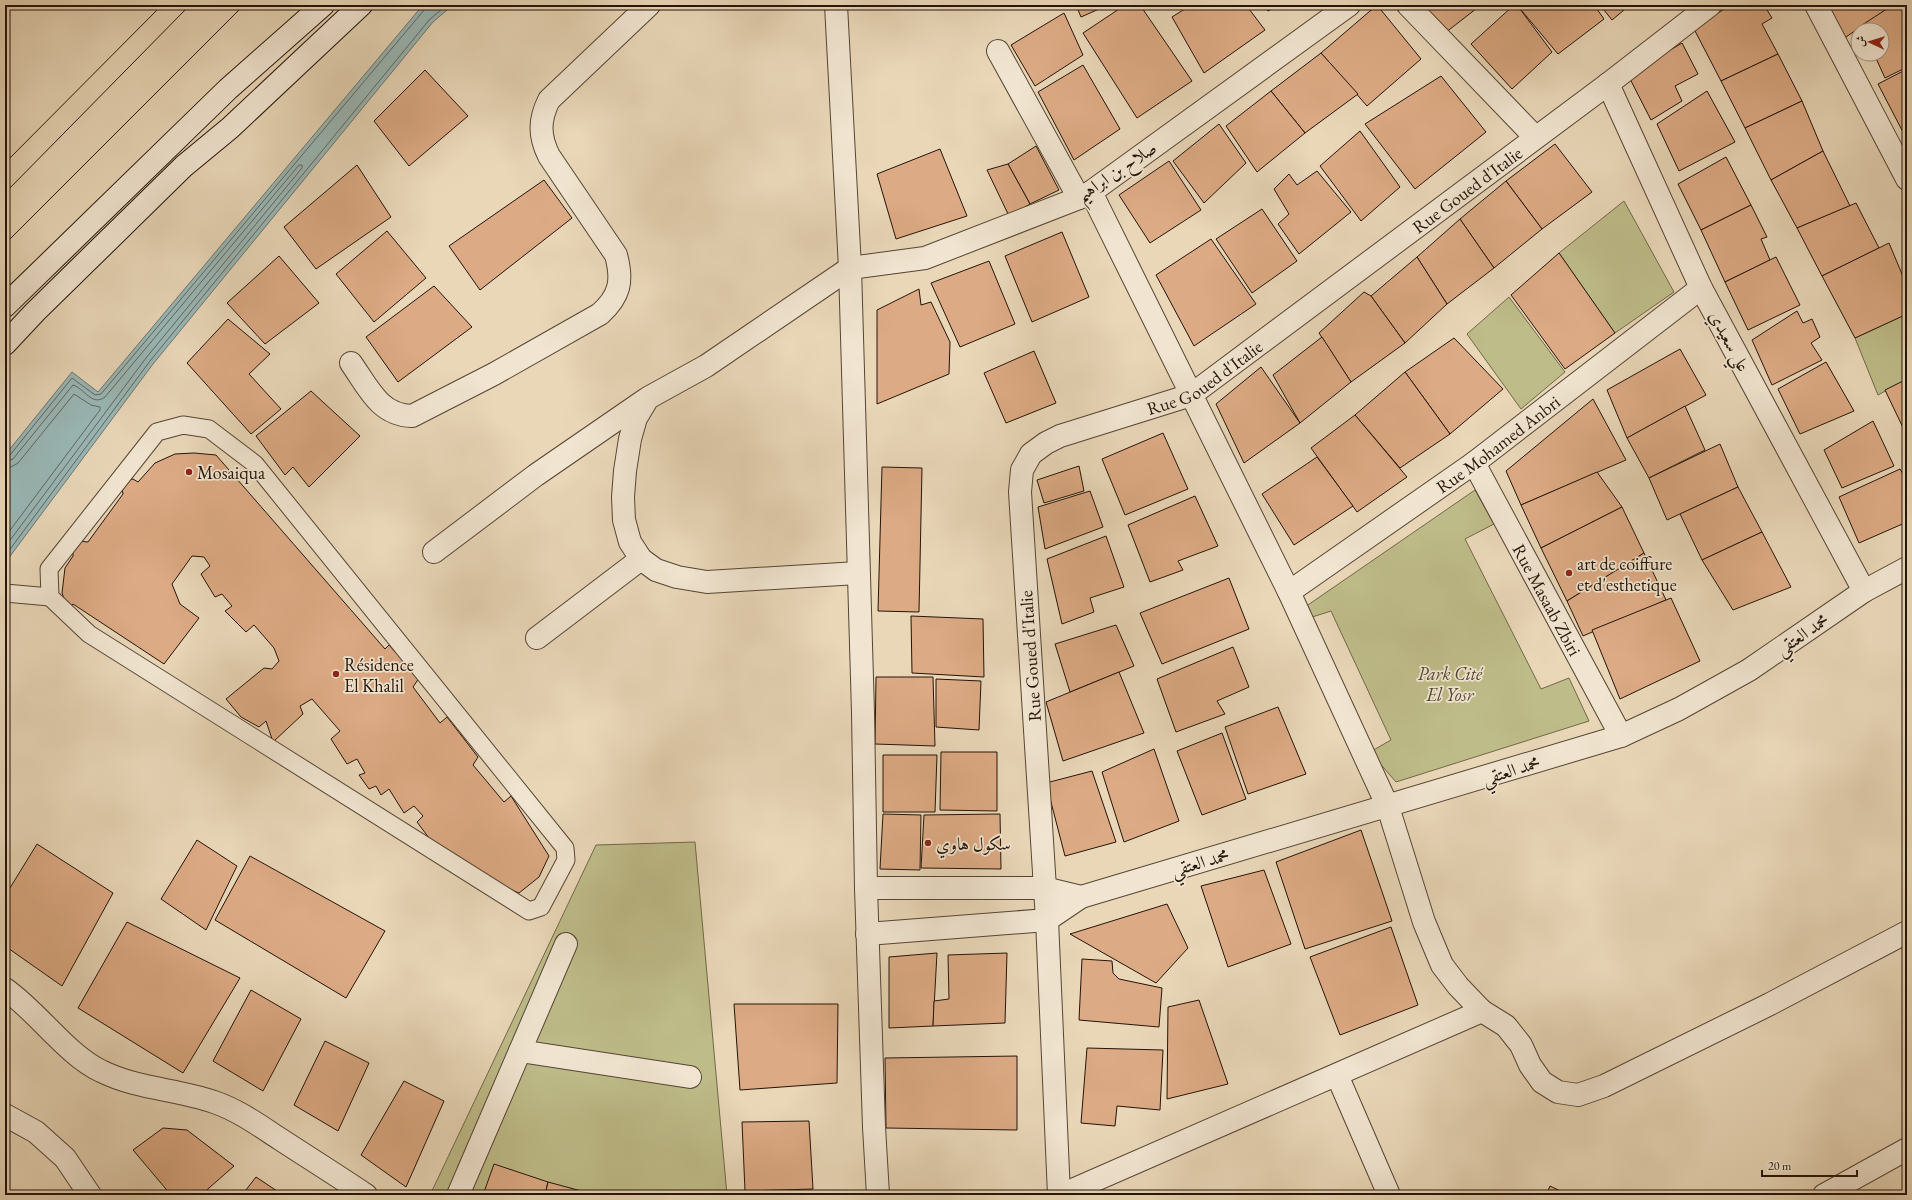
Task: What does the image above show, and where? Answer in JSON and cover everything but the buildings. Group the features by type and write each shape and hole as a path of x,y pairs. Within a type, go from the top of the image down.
{"street":[{"path":"5,306 228,89 323,5"},
{"path":"5,344 35,312 184,166 230,128 361,5"},
{"path":"351,364 378,401 389,411 400,415 412,416 527,355 600,314 612,303 618,287 620,270 616,255 549,156 543,144 540,127 543,112 549,100 649,5"},
{"path":"836,5 850,268 863,713 867,934 878,1195"},
{"name":"صلاح بن ابراهيم","path":"850,268 925,258 1085,195 1349,5"},
{"path":"1408,5 1535,137"},
{"name":"Rue Goued d'Italie","path":"1060,1195 1047,920 1020,492 1022,470 1031,454 1060,436 1191,395 1608,84 1710,5"},
{"path":"1816,5 1907,180"},
{"path":"998,51 1085,195 1191,395 1289,592 1388,807 1424,922 1442,965 1458,986 1482,1011 1506,1026 1521,1045 1530,1065 1542,1082 1558,1092 1578,1094 1604,1086 1749,1015 1907,932"},
{"name":"علي سعيدي","path":"1608,84 1702,288 1864,591"},
{"path":"434,552 536,475 648,398 706,366 850,268"},
{"name":"Rue Mohamed Anbri","path":"1289,592 1474,463 1702,288"},
{"path":"648,398 636,418 630,439 623,497 624,520 630,542 641,559 656,570 677,577 707,582 858,572"},
{"name":"Rue Masaab Zbiri","path":"1474,463 1621,736"},
{"path":"537,638 641,559"},
{"name":"محمد العتقي","path":"867,934 1047,920 1081,897 1388,807 1621,736 1679,709 1749,670 1864,591 1907,568"},
{"path":"866,888 1044,888 1081,897"},
{"path":"458,1195 566,944"},
{"path":"5,989 45,1024 75,1054 100,1071 128,1082 155,1089 183,1093 216,1102 253,1121 366,1195"},
{"path":"1060,1195 1482,1011"},
{"path":"520,1051 690,1077"},
{"path":"1337,1075 1389,1195"},
{"path":"5,1115 36,1132 65,1158 90,1195"},
{"path":"1824,1195 1907,1149"}],"lane":[{"path":"5,593 50,597 90,634 529,912 541,907 566,860 565,848 255,464 209,428 182,425 157,432 49,569 50,597"}],"green space":[{"path":"1624,201 1674,292 1615,333 1559,253"},
{"path":"1509,297 1565,372 1521,409 1467,334"},
{"path":"1907,314 1907,379 1878,395 1855,338"},
{"name":"Park Cité El Yosr","path":"1475,490 1494,524 1465,539 1541,689 1569,678 1589,721 1396,782 1370,752 1391,740 1331,611 1306,619 1305,607"},
{"path":"695,842 727,1195 430,1195 596,845"}],"water":[{"path":"423,5 453,5 433,22 153,364 5,563 5,455 72,372 98,392"}],"tram line":[{"path":"5,163 162,5"},
{"path":"5,193 190,5"},
{"path":"5,244 244,5"}],"place":[{"name":"Mosaiqua","path":"189,472"},
{"name":"art de coiffure et d'esthetique","path":"1569,573"},
{"name":"Résidence El Khalil","path":"336,674"},
{"name":"سكول هاوي","path":"928,843"}]}
